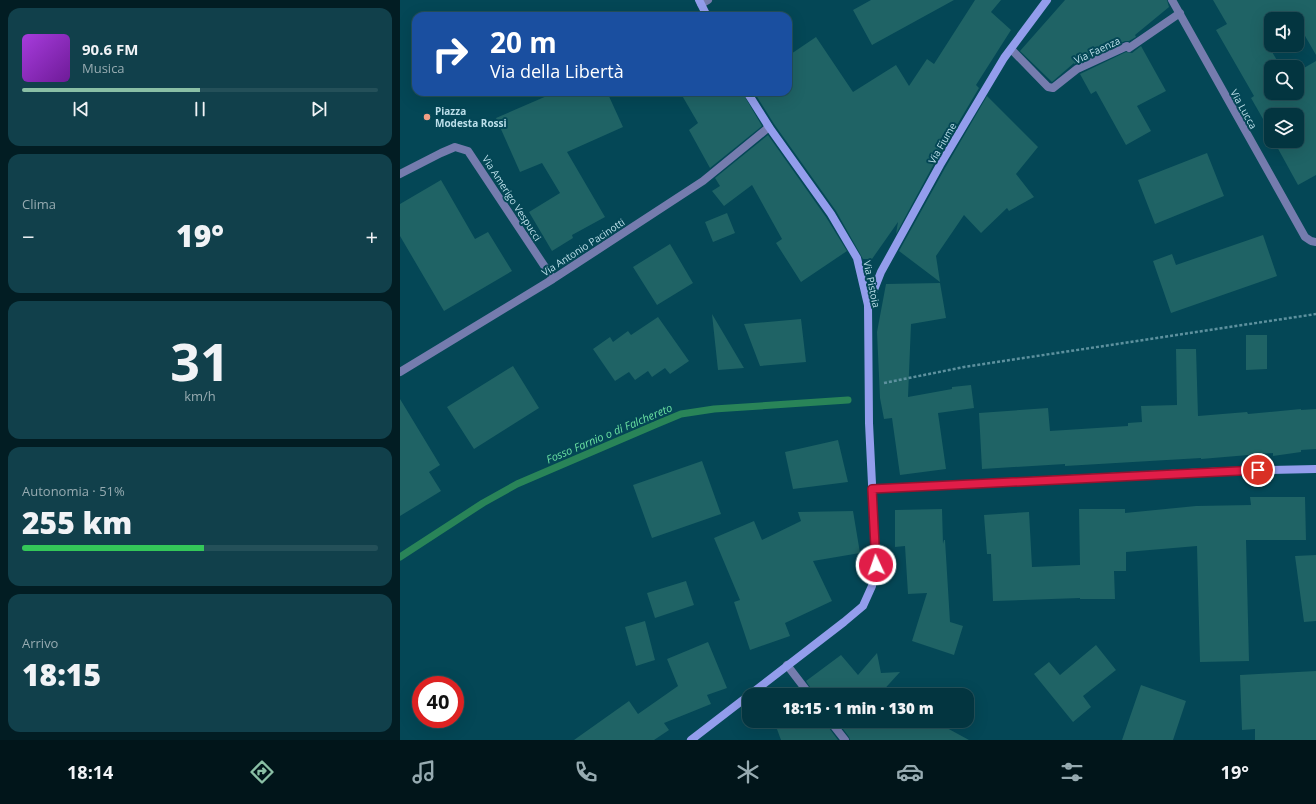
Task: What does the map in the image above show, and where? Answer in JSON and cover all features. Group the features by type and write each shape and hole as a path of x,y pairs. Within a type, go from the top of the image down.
{"street":[{"name":"Via Fiume","path":"868,306 881,272 940,165 1004,58 1047,0"},
{"name":"Via Lucca","path":"1172,0 1305,238 1316,242"},
{"path":"703,1 706,12"},
{"name":"Via Faenza","path":"1011,49 1048,87 1053,88 1077,69 1127,46 1129,48 1180,13"},
{"name":"Via Pistoia","path":"691,740 863,606 872,586 876,565 868,386 868,306 856,258 831,214 769,128 749,96"},
{"name":"Via Antonio Pacinotti","path":"400,372 553,279 703,181 769,128"},
{"name":"Via Amerigo Vespucci","path":"400,174 455,147 468,151 553,279"},
{"path":"872,489 1228,471 1316,469"},
{"path":"787,665 805,688"},
{"path":"836,728 845,740"}],"path":[{"path":"868,386 964,367 1316,314"}],"building":[{"path":"871,0 954,0 872,45 853,10"},
{"path":"975,0 1001,0 991,12 1011,30 976,85 979,88 935,162 896,234 898,222 872,259 863,259 836,211 774,124 756,96 792,96 792,53 816,37 853,92 896,65 909,86 927,59 934,64"},
{"path":"1065,0 1167,0 1169,7 1135,35 1136,37 1074,63 1052,82 1020,51"},
{"path":"1213,0 1316,0 1316,55 1304,34 1304,12 1264,12 1264,52 1272,52 1277,60 1264,60 1264,100 1304,100 1304,68 1316,61 1316,175 1298,185 1278,148 1304,148 1304,108 1264,108 1264,121 1251,98 1254,96 1216,30 1227,24"},
{"path":"1141,46 1166,91 1137,106 1151,131 1126,145 1096,91 1091,94 1080,74 1126,52 1132,53"},
{"path":"547,96 609,96 623,127 567,152 605,217 572,235 573,238 552,251 529,212 560,193 542,163 520,172 496,118"},
{"path":"682,96 744,96 762,126 710,168 689,130 698,123"},
{"path":"987,96 1038,147 1016,174 1034,197 1009,211 1007,208 981,233 964,215 936,256 940,282 899,251"},
{"path":"768,135 826,217 847,251 801,282 776,243 782,239 752,185 724,206 712,191 720,186 715,178"},
{"path":"1207,153 1224,196 1155,224 1138,180"},
{"path":"441,180 475,239 488,232 512,271 444,311 400,236 400,204"},
{"path":"727,213 735,233 713,242 705,222"},
{"path":"1263,235 1277,276 1171,313 1153,261 1172,254 1176,265"},
{"path":"670,244 693,283 657,305 633,267"},
{"path":"940,283 946,318 911,324 908,397 952,389 952,387 971,385 974,408 938,413 946,469 900,475 892,418 884,419 880,398 877,332 886,284"},
{"path":"712,314 744,368 718,370"},
{"path":"658,317 689,361 670,374 665,368 652,377 648,371 635,380 629,372 615,381 593,349 610,337 613,342 628,331 631,335"},
{"path":"801,319 806,362 760,366 744,324"},
{"path":"1246,335 1267,335 1267,369 1246,370"},
{"path":"1176,349 1196,349 1198,416 1316,409 1316,449 1301,450 1301,452 1273,456 1273,453 1201,459 1065,466 1065,464 982,469 979,413 1048,408 1050,431 1128,426 1128,423 1142,422 1141,406 1177,405"},
{"path":"513,366 539,408 474,449 447,407"},
{"path":"400,399 440,465 429,472 441,491 400,516"},
{"path":"838,440 848,482 793,489 785,452"},
{"path":"702,461 721,514 652,538 633,485"},
{"path":"1250,497 1305,497 1306,540 1246,540 1249,661 1200,662 1197,546 1126,552 1126,571 1114,571 1115,599 1080,598 993,601 991,554 987,554 984,515 1029,512 1032,567 1080,565 1079,509 1125,509 1125,513 1196,506 1251,505"},
{"path":"942,509 943,544 945,540 950,622 963,626 954,655 912,641 927,593 908,594 905,546 895,547 895,510"},
{"path":"853,511 860,553 813,561 832,601 785,623 790,636 750,650 734,602 740,600 714,538 754,521 762,540 801,521 798,512"},
{"path":"1316,555 1316,621 1304,622 1295,556"},
{"path":"686,581 694,605 655,618 647,593"},
{"path":"645,621 655,660 636,666 625,627"},
{"path":"708,642 727,688 707,695 711,704 664,723 669,730 654,740 574,740 629,701 638,714 678,686 667,659"},
{"path":"1096,645 1116,670 1083,696 1091,707 1073,722 1034,674 1049,662 1060,675"},
{"path":"877,653 881,673 900,672 885,688 810,688 806,681 841,655 858,675"},
{"path":"1316,671 1316,740 1255,740 1255,729 1242,730 1240,675"},
{"path":"1141,685 1186,701 1173,740 1122,740"},
{"path":"777,728 829,728 838,740 781,740"},
{"path":"842,728 947,728 969,740 850,740"}],"waterway":[{"name":"Fosso Farnio o di Falchereto","path":"400,557 483,503 517,484 681,414 714,409 848,400"}],"place":[{"name":"Piazza Modesta Rossi","path":"427,117"}],"route":[{"path":"876,565 872,489 1258,470"}]}
